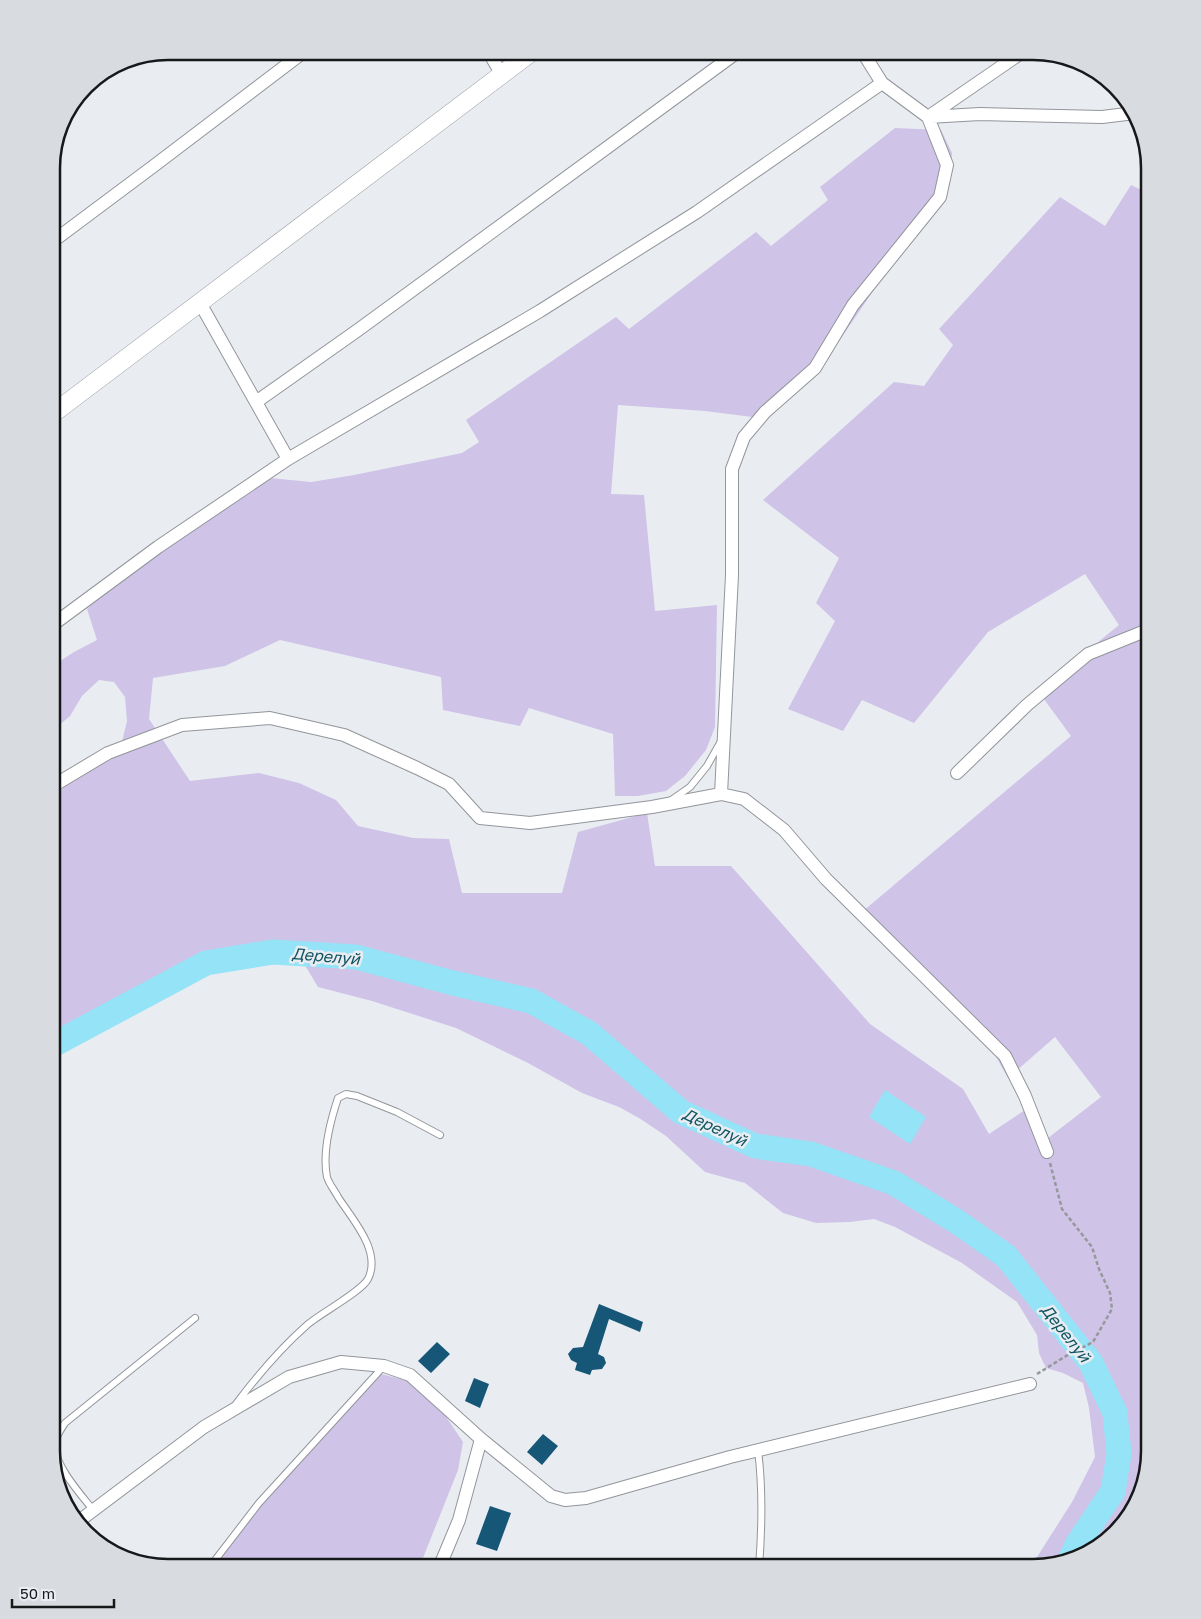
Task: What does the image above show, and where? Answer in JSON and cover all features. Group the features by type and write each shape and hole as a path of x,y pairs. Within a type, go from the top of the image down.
{"main road":[{"path":"60,409 521,60"}],"street":[{"path":"60,236 292,60"},
{"path":"493,60 502,74"},
{"path":"256,402 366,324 727,60"},
{"path":"721,794 732,575 732,469 744,437 766,412 815,368 853,305 940,198 947,165 928,117 882,83 867,60"},
{"path":"928,117 1012,60"},
{"path":"60,619 158,547 288,459 540,311 697,212 882,83"},
{"path":"928,117 980,114 1102,117 1127,114"},
{"path":"200,303 288,459"},
{"path":"957,773 1026,705 1088,654 1141,632"},
{"path":"60,782 108,753 182,726 270,718 344,735 417,768 449,784 480,818 530,823 721,794 744,799 784,830 826,879 1004,1056 1025,1096 1047,1152"},
{"path":"83,1518 204,1427 289,1377 342,1362 384,1366 410,1376 481,1439 551,1496 565,1500 586,1498 758,1450 1030,1384"},
{"path":"444,1559 459,1520 481,1439"}],"lane":[{"path":"665,804 690,787 707,766 724,736"},
{"path":"231,1411 252,1382 308,1324 359,1289 367,1280 372,1266 371,1252 328,1178 326,1157 332,1118 338,1098 346,1094 357,1096 397,1112 440,1135"},
{"path":"60,1430 65,1423 194,1318"},
{"path":"216,1559 260,1503 384,1366"},
{"path":"758,1450 762,1487 760,1559"},
{"path":"61,1466 94,1512"}],"path":[{"path":"1030,1384 1039,1373 1093,1342 1112,1309 1110,1293 1098,1269 1092,1247 1062,1208 1047,1152"}],"shaded area":[{"path":"895,128 941,130 952,153 949,187 933,213 901,250 816,375 767,419 705,411 618,405 611,494 644,495 655,611 717,605 715,727 706,750 685,776 666,791 638,796 615,796 613,734 529,708 520,726 443,710 441,677 280,640 225,666 153,678 149,719 190,781 259,773 299,783 336,800 358,826 413,838 449,839 462,893 562,893 578,832 647,813 655,866 731,866 870,1024 963,1089 989,1134 1034,1104 1048,1138 1101,1097 1055,1037 1008,1078 995,1055 856,917 1071,736 1038,691 1119,625 1085,574 988,632 914,723 862,700 843,731 788,709 835,621 816,603 839,558 763,500 894,382 924,386 953,345 939,329 1060,197 1105,226 1131,185 1141,190 1141,1451 1140,1465 1133,1492 1119,1517 1099,1537 1087,1545 1074,1551 1047,1558 1036,1559 1072,1502 1095,1457 1089,1408 1083,1383 1063,1373 1046,1368 1039,1353 1037,1335 1017,1302 962,1263 895,1227 874,1219 816,1223 783,1213 745,1183 705,1172 666,1136 619,1107 582,1093 528,1063 456,1028 372,1001 318,987 303,962 289,950 249,950 212,954 60,1033 60,791 88,768 119,754 127,721 125,697 114,682 99,680 82,696 70,716 60,724 60,661 97,640 87,609 107,589 270,478 311,482 462,453 479,442 466,420 616,317 629,329 756,232 771,246 828,200 820,187"},
{"path":"381,1374 409,1381 441,1409 463,1442 458,1470 423,1559 217,1559 280,1482"}],"water":[{"path":"885,1090 926,1117 910,1144 869,1117"}],"building":[{"path":"599,1304 643,1322 640,1332 609,1319 598,1354 604,1357 606,1363 602,1369 592,1370 590,1375 575,1370 577,1363 571,1360 568,1354 573,1348 583,1347"},
{"path":"437,1342 450,1354 431,1373 418,1361"},
{"path":"474,1378 489,1384 480,1408 465,1401"},
{"path":"543,1434 558,1446 542,1465 527,1452"},
{"path":"490,1506 511,1513 497,1551 476,1544"}],"waterway":[{"name":"Дерелуй","path":"60,1041 206,963 273,952 356,957 453,983 531,1001 589,1033 681,1112 755,1146 811,1154 894,1183 956,1221 1006,1256 1091,1363 1115,1413 1119,1454 1113,1491 1074,1551"}]}
